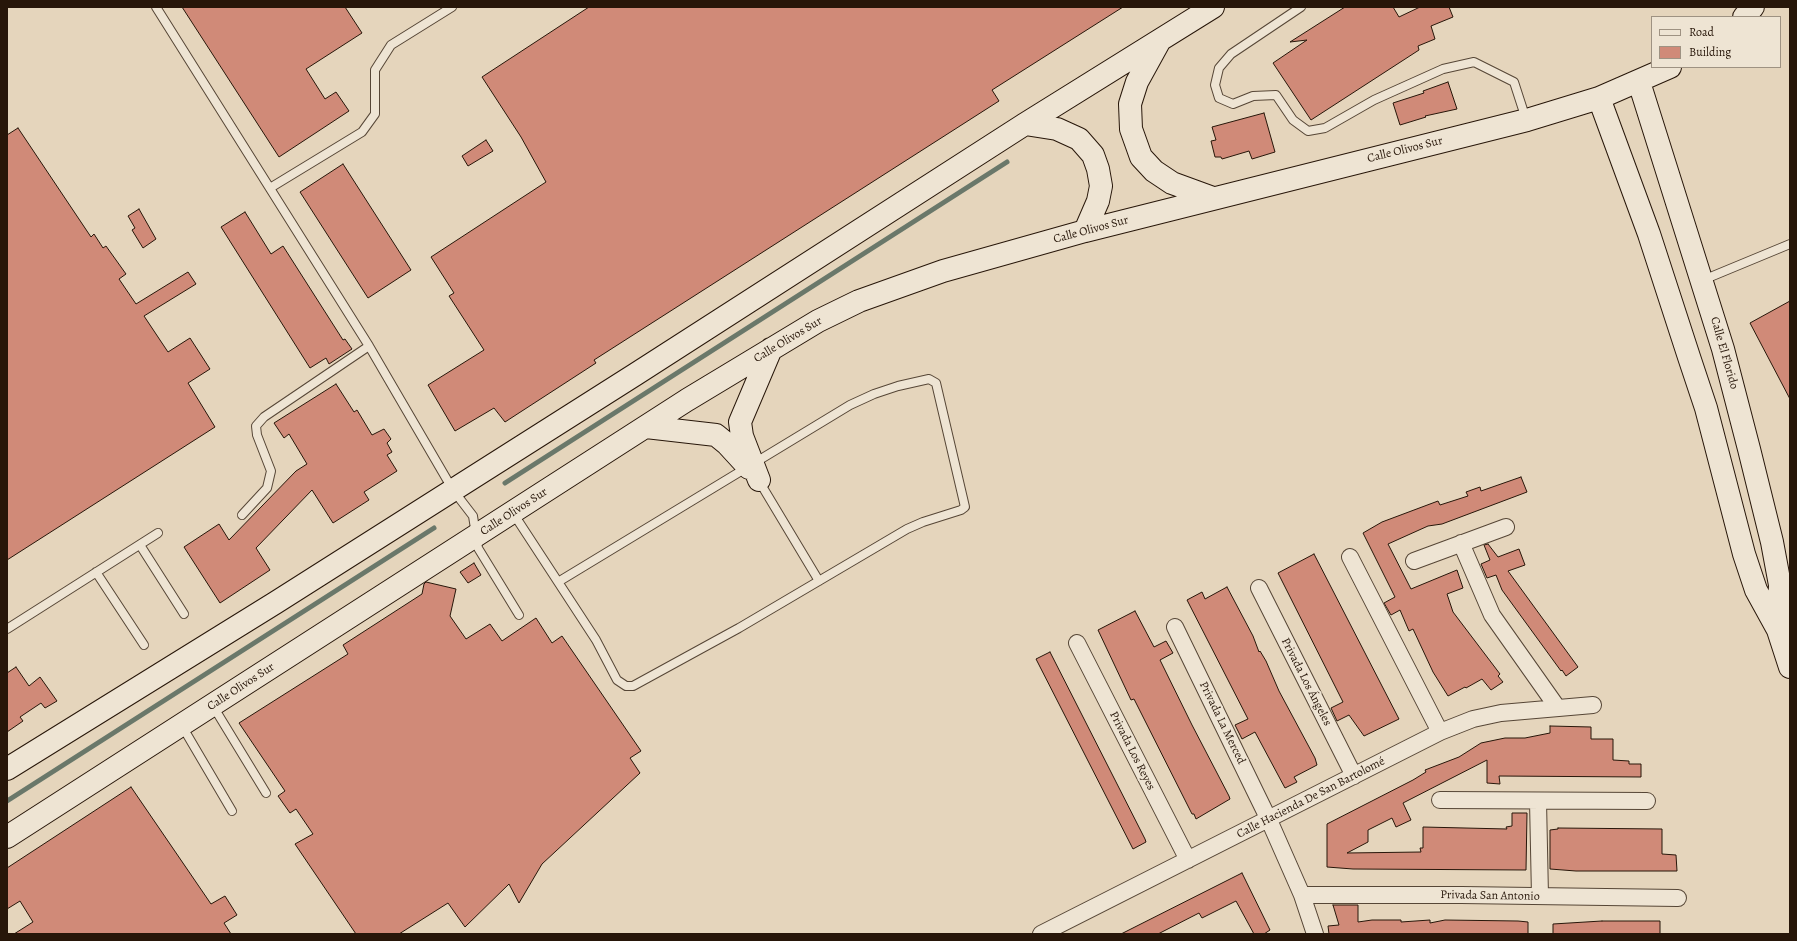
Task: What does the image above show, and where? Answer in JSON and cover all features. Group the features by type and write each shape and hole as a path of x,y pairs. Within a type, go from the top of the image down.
{"main road":[{"path":"7,769 453,490 1025,124 1213,7"},
{"path":"1745,16 1753,7"},
{"path":"1160,40 1137,82 1130,104 1131,129 1141,157 1154,170 1172,183 1214,198"},
{"name":"Calle Olivos Sur","path":"7,837 646,427 818,321 859,301 943,271 1084,231 1527,120 1600,98 1668,68"},
{"name":"Calle El Florido","path":"1639,82 1723,349 1747,441 1772,542 1772,586 1778,630 1790,667"},
{"name":"Calle El Florido","path":"1600,98 1649,234 1690,357 1706,408 1744,554 1772,586"},
{"path":"1025,124 1057,129 1079,139 1093,155 1098,169 1101,186 1098,201 1084,231"},
{"path":"753,471 742,436 740,422 771,349"},
{"path":"716,435 740,422"},
{"path":"646,427 716,435 727,444 753,471"}],"street":[{"path":"1414,561 1506,527"},
{"path":"1461,543 1492,615 1558,707"},
{"path":"1350,557 1440,732"},
{"name":"Privada Los Ángeles","path":"1259,588 1354,776"},
{"name":"Privada La Merced","path":"1175,627 1269,820 1302,896 1316,934"},
{"name":"Privada Los Reyes","path":"1077,643 1188,860"},
{"name":"Calle Hacienda De San Bartolomé","path":"1041,934 1269,820 1440,732 1485,715 1558,707 1593,705"},
{"path":"1440,800 1538,802 1647,801"},
{"path":"1538,802 1540,896"},
{"name":"Privada San Antonio","path":"1302,896 1540,896 1678,898"}],"lane":[{"path":"156,7 369,346 453,490 473,516 478,548 519,614"},
{"path":"270,188 362,132 375,114 375,70 391,45 452,7"},
{"path":"1301,7 1230,54 1219,68 1215,85 1219,98 1233,104 1253,96 1276,95 1294,120 1308,131 1324,128 1374,100 1443,69 1474,62 1514,82 1527,120"},
{"path":"1702,280 1790,244"},
{"path":"242,515 267,488 271,471 257,435 256,426 264,417 369,346"},
{"path":"513,512 558,582 596,640 617,680 626,686 633,686 907,530 923,522 961,510 965,507 936,383 929,379 874,394 850,405 753,471 558,582"},
{"path":"753,471 819,581"},
{"path":"7,629 158,533"},
{"path":"140,545 184,614"},
{"path":"96,572 144,645"},
{"path":"212,706 266,792"},
{"path":"182,726 232,811"}],"building":[{"path":"182,7 345,7 362,33 306,69 325,99 336,92 349,111 279,157"},
{"path":"589,7 1123,7 992,90 999,101 594,360 596,363 505,422 494,408 455,431 428,385 484,350 449,296 454,293 431,257 546,182 521,137 482,77"},
{"path":"1345,7 1393,7 1399,17 1420,7 1449,7 1453,17 1431,26 1435,39 1418,46 1419,50 1311,120 1273,63 1307,40 1290,42"},
{"path":"1448,82 1457,109 1425,116 1426,117 1400,125 1393,103 1424,93 1423,91"},
{"path":"1264,113 1275,152 1252,159 1249,151 1222,159 1221,157 1215,157 1211,141 1216,140 1212,127"},
{"path":"18,128 91,237 94,234 103,248 106,246 126,274 119,279 136,304 188,272 196,284 144,316 168,352 190,338 210,369 188,383 215,427 7,560 7,135"},
{"path":"486,140 493,151 468,166 462,156"},
{"path":"343,164 411,270 368,298 300,192"},
{"path":"139,209 156,239 143,248 132,230 135,228 128,216"},
{"path":"245,212 271,254 283,246 343,340 345,339 352,349 329,364 326,358 310,368 221,227"},
{"path":"1790,301 1790,399 1750,323"},
{"path":"336,384 354,412 357,410 372,435 384,429 391,439 387,443 392,452 387,455 397,471 364,492 369,500 333,523 312,490 256,548 270,570 220,603 184,547 219,524 229,540 296,471 307,464 289,434 284,438 274,423"},
{"path":"1521,477 1527,492 1442,524 1428,526 1388,544 1411,589 1457,570 1463,588 1447,594 1453,612 1500,674 1498,676 1503,682 1491,690 1482,679 1448,696 1433,672 1413,629 1409,631 1400,610 1391,615 1384,603 1395,597 1363,533 1382,522 1438,501 1440,505 1468,496 1466,492 1480,487 1481,491"},
{"path":"1488,544 1498,557 1519,549 1525,565 1508,571 1578,667 1566,676 1502,590 1496,575 1487,578 1481,564 1490,560 1484,545"},
{"path":"1314,554 1399,719 1364,736 1349,715 1337,721 1331,708 1343,702 1278,573"},
{"path":"474,563 481,575 468,583 460,572"},
{"path":"426,582 456,589 450,616 466,639 490,624 502,641 536,618 552,643 562,636 641,751 630,758 640,773 542,864 519,903 509,884 465,927 448,903 399,934 356,934 295,844 313,834 296,809 290,813 278,796 285,791 239,723 348,654 343,645 422,594 424,584"},
{"path":"1227,587 1253,636 1259,652 1260,651 1266,661 1279,691 1315,758 1317,765 1294,777 1297,782 1285,788 1255,732 1242,739 1235,725 1248,719 1187,600 1202,592 1205,599"},
{"path":"1135,611 1154,647 1166,641 1173,653 1160,660 1230,799 1196,819 1194,814 1192,814 1134,699 1131,700 1098,630"},
{"path":"1050,652 1145,839 1146,842 1133,849 1036,659"},
{"path":"16,667 29,686 40,677 57,701 45,708 41,703 20,717 23,721 7,732 7,673"},
{"path":"1550,726 1591,727 1591,739 1613,739 1613,760 1629,761 1629,764 1641,764 1641,777 1499,776 1500,784 1487,783 1487,760 1403,803 1411,820 1396,827 1392,818 1368,830 1368,842 1347,853 1421,852 1420,848 1423,848 1423,827 1507,829 1506,827 1512,826 1512,813 1527,813 1526,870 1353,869 1327,867 1327,824 1413,780 1426,772 1425,770 1459,757 1481,743 1505,738 1525,738 1550,733"},
{"path":"131,787 211,904 225,896 237,915 224,923 231,934 14,934 33,922 20,901 7,909 7,868"},
{"path":"1558,828 1662,829 1662,854 1676,855 1677,871 1576,871 1550,869 1550,830"},
{"path":"1242,873 1270,930 1264,934 1254,934 1236,901 1202,918 1199,913 1158,934 1121,934"},
{"path":"1333,905 1358,905 1358,922 1372,920 1401,920 1401,922 1430,920 1430,923 1445,920 1518,921 1528,922 1528,934 1329,934 1328,926 1339,925"},
{"path":"1602,921 1660,921 1660,934 1553,934 1553,924"}],"waterway":[{"path":"505,483 1007,162"},
{"path":"7,801 434,528"}]}
